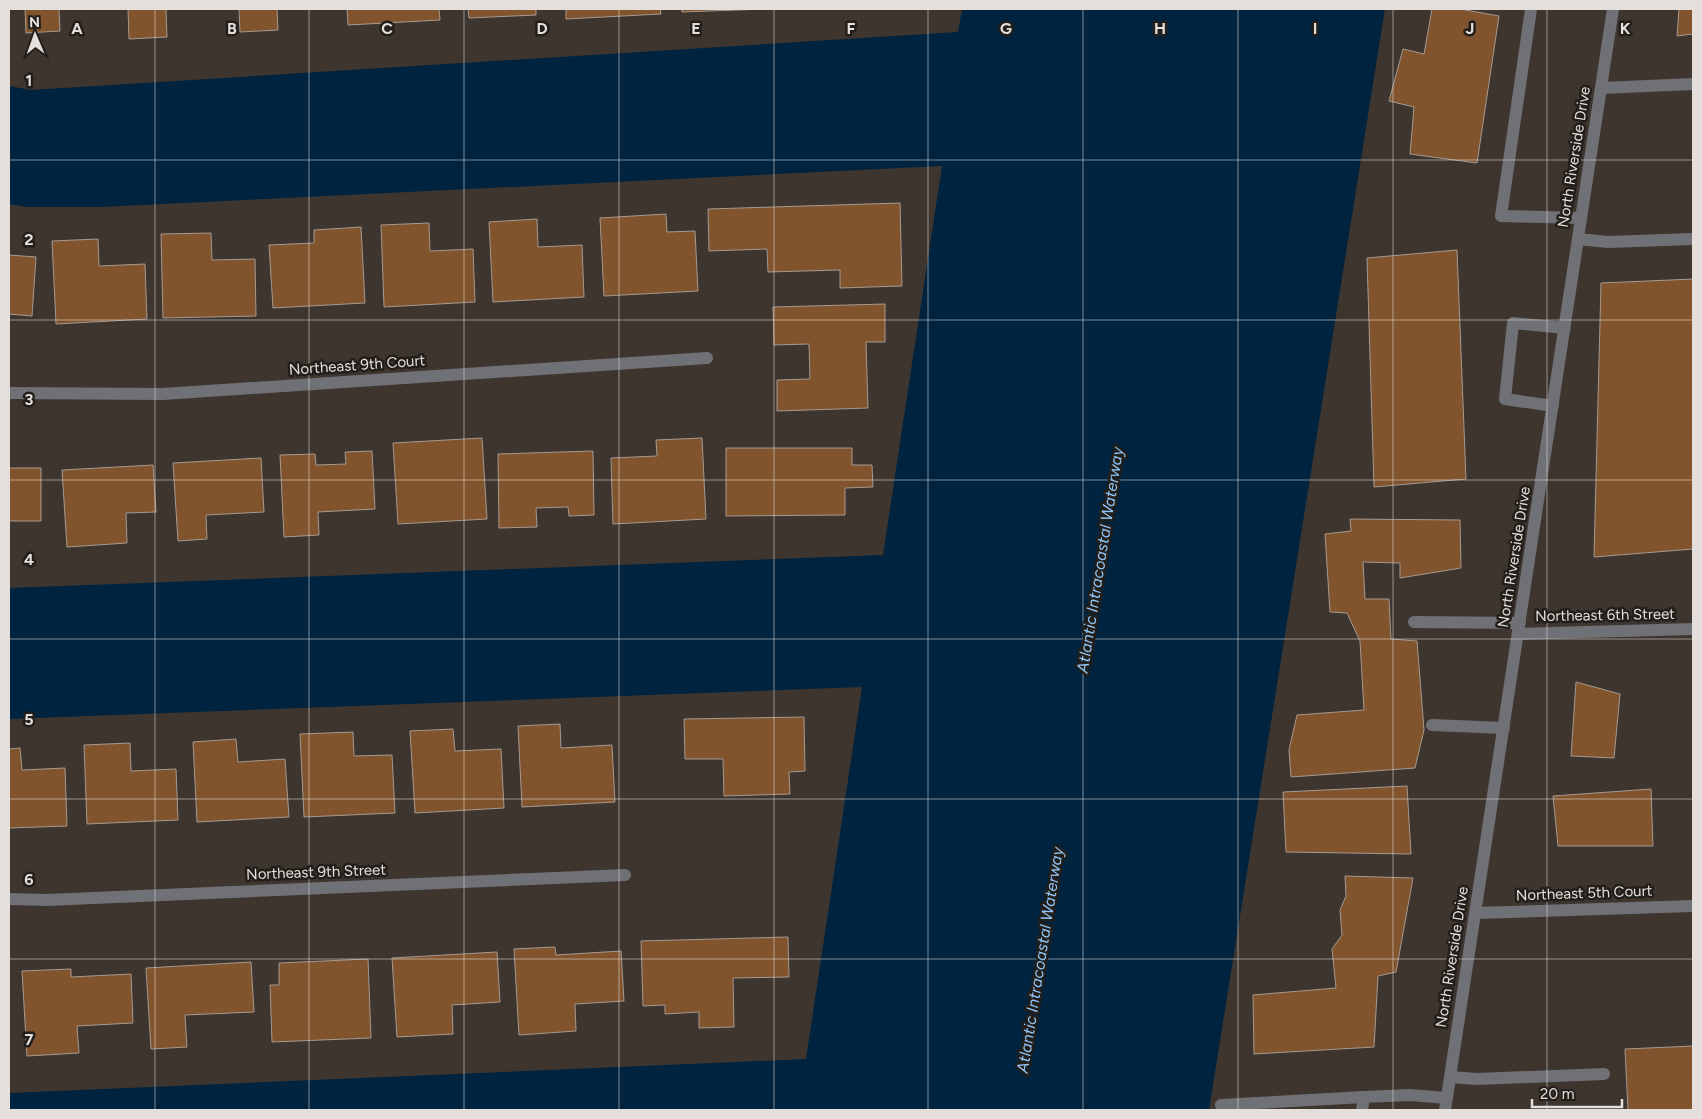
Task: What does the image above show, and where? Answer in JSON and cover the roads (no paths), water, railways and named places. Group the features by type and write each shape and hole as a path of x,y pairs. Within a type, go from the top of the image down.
{"street":[{"path":"1531,9 1502,216 1581,218"},
{"name":"North Riverside Drive","path":"1446,1104 1613,9"},
{"path":"1601,88 1693,84"},
{"path":"1578,239 1608,242 1693,239"},
{"path":"1553,406 1505,399 1513,323 1564,328"},
{"name":"Northeast 9th Court","path":"9,393 164,394 708,358"},
{"name":"Northeast 6th Street","path":"1414,622 1519,628 1693,629"},
{"path":"1432,725 1504,728"},
{"name":"Northeast 9th Street","path":"9,900 47,900 625,875"},
{"name":"Northeast 5th Court","path":"1476,913 1693,906"},
{"path":"1450,1077 1478,1079 1604,1074"},
{"path":"1221,1105 1410,1095 1446,1104"},
{"path":"1362,1110 1364,1097"}],"water":[{"name":"Atlantic Intracoastal Waterway","path":"962,9 1385,9 1209,1110 9,1110 9,1093 806,1059 862,687 9,719 9,588 883,555 942,166 102,207 27,207 9,204 9,86 31,90 958,32"}]}
